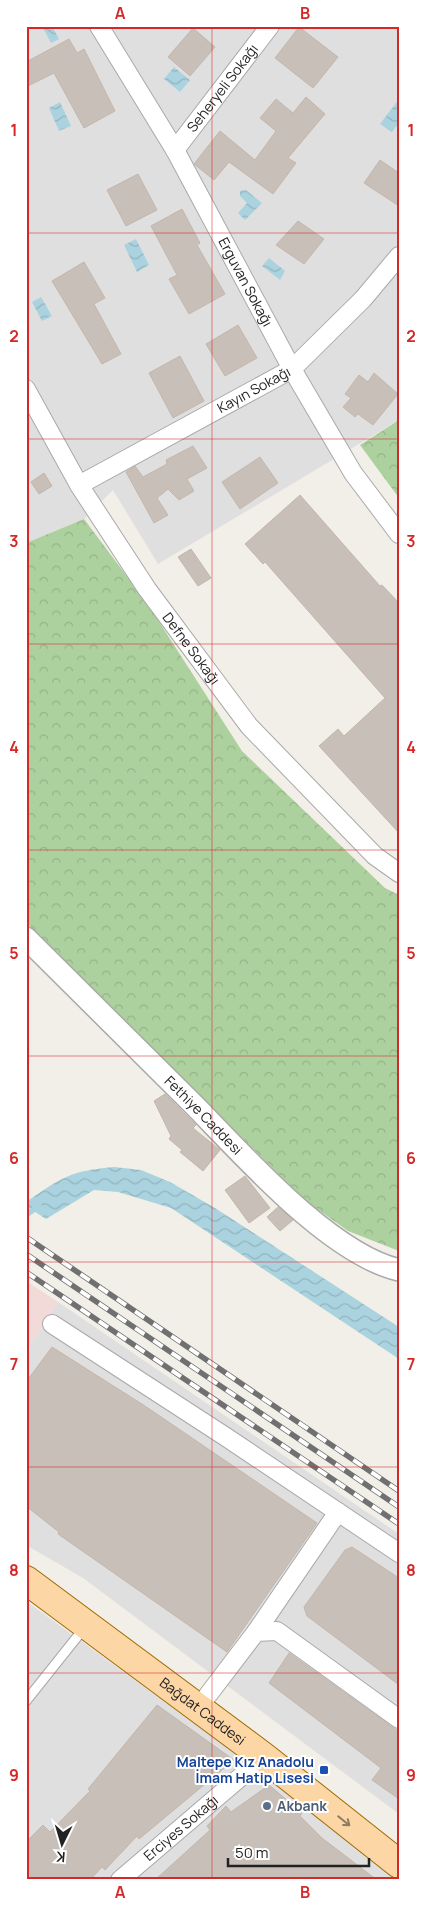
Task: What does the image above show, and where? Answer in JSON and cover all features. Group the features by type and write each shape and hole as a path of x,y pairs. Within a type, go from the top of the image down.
{"main road":[{"name":"Bağdat Caddesi","path":"26,1560 79,1597 399,1839"},
{"name":"Bağdat Caddesi","path":"26,1580 264,1757 399,1864"}],"street":[{"name":"Erguvan Sokağı","path":"99,26 175,150 292,369 353,473 399,534"},
{"name":"Seheryeli Sokağı","path":"175,150 270,26"},
{"name":"Kayın Sokağı","path":"79,485 292,369 363,299 399,256"},
{"name":"Defne Sokağı","path":"26,389 79,485 147,589 249,726 375,856 399,873"},
{"name":"Fethiye Caddesi","path":"26,938 287,1198 346,1246 388,1268 399,1270"},
{"path":"52,1324 399,1554"},
{"path":"208,1695 256,1632 338,1512"},
{"path":"256,1632 277,1631 399,1719"},
{"name":"Erciyes Sokağı","path":"120,1880 264,1757"}],"lane":[{"path":"26,1701 86,1625"}],"shaded area":[{"path":"26,26 399,26 399,420 158,564 113,490 84,519 26,543"},
{"path":"26,1281 58,1302 26,1352"},
{"path":"58,1302 399,1534 399,1814 83,1578 26,1545 26,1352"},
{"path":"26,1601 294,1796 399,1875 399,1880 26,1880"}],"green space":[{"path":"399,420 399,498 360,445"},
{"path":"84,519 147,603 242,751 385,888 399,895 399,1251 348,1231 302,1198 26,922 26,543"}],"water":[{"path":"42,26 52,26 59,39 51,43"},
{"path":"174,67 190,80 180,92 164,79"},
{"path":"399,99 399,123 392,132 380,124"},
{"path":"60,102 71,126 59,131 49,108"},
{"path":"246,190 262,203 245,220 238,213 247,203 240,196 240,191"},
{"path":"136,239 149,265 137,272 124,245"},
{"path":"269,258 285,271 280,280 262,266"},
{"path":"41,297 52,316 42,321 32,302"},
{"path":"114,1167 141,1170 170,1182 215,1208 399,1327 399,1359 171,1208 118,1192 94,1190 46,1219 26,1206 26,1202 58,1181 76,1173"}],"building":[{"path":"299,27 338,57 313,88 275,58"},
{"path":"193,28 215,47 190,76 168,57"},
{"path":"69,39 77,53 84,49 115,111 84,128 54,73 26,87 26,62"},
{"path":"306,97 325,114 288,158 296,163 273,194 229,162 214,180 194,164 220,131 255,160 276,131 260,118 276,99 293,113"},
{"path":"380,160 399,173 399,206 364,183"},
{"path":"138,174 157,210 126,226 107,190"},
{"path":"182,209 200,243 197,245 225,294 189,314 169,279 177,275 151,226"},
{"path":"298,221 324,239 304,264 276,245"},
{"path":"84,262 105,298 94,304 121,354 102,364 52,281"},
{"path":"238,325 257,358 225,376 206,344"},
{"path":"180,356 204,401 173,418 149,373"},
{"path":"374,373 398,394 373,425 358,414 355,417 343,407 351,398 345,394 359,375 368,382"},
{"path":"193,446 207,468 187,479 194,491 179,500 168,489 157,498 168,515 154,523 126,472 135,466 143,477 167,464 166,460"},
{"path":"260,457 278,483 240,509 222,482"},
{"path":"44,473 52,486 39,494 31,482"},
{"path":"300,495 380,586 382,585 399,603 399,833 319,746 338,729 344,736 385,698 265,562 263,564 245,544"},
{"path":"191,549 211,578 198,586 178,557"},
{"path":"165,1094 196,1125 193,1128 220,1150 203,1171 180,1152 182,1150 169,1139 171,1136 154,1101"},
{"path":"245,1176 270,1208 249,1223 225,1190"},
{"path":"278,1207 293,1220 280,1231 267,1217"},
{"path":"52,1347 145,1406 317,1523 227,1652 58,1534 59,1532 26,1506 26,1382"},
{"path":"352,1547 399,1578 399,1685 307,1616 304,1607 345,1550"},
{"path":"289,1653 399,1732 399,1799 372,1780 381,1768 269,1683"},
{"path":"157,1705 234,1760 139,1839 137,1836 105,1870 102,1867 90,1880 26,1880 26,1842 43,1825 50,1832 90,1791 88,1789"},
{"path":"269,1785 302,1813 300,1816 322,1838 377,1880 155,1880 210,1830 207,1826 226,1806 231,1812"}],"waterway":[{"path":"26,1215 39,1206"}],"railway":[{"path":"26,1237 399,1491"},
{"path":"26,1254 399,1507"},
{"path":"26,1272 399,1524"}],"place":[{"name":"Maltepe Kız Anadolu İmam Hatip Lisesi","path":"324,1770"},
{"name":"Akbank","path":"267,1806"}]}
